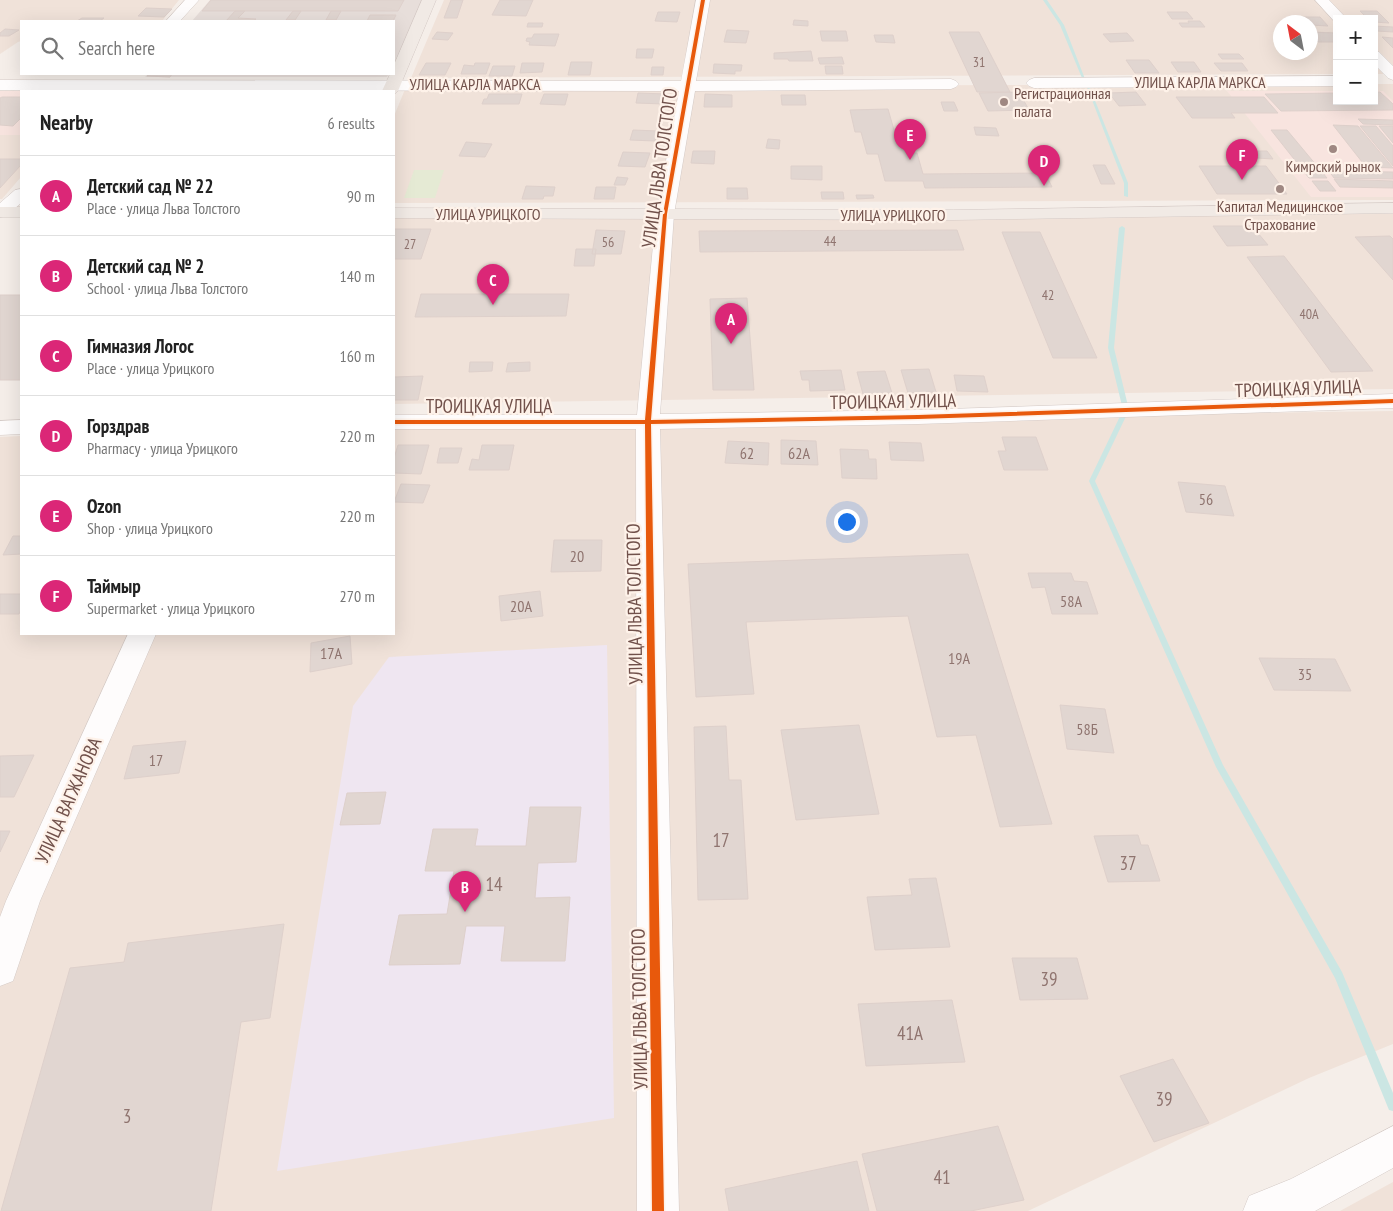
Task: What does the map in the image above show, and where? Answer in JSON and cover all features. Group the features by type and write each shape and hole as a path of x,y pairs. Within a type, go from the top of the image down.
{"main road":[{"path":"392,88 429,0"},
{"name":"УЛИЦА УРИЦКОГО","path":"395,213 953,215 1393,208"},
{"path":"0,212 20,212"}],"street":[{"path":"174,20 192,0"},
{"name":"УЛИЦА ЛЬВА ТОЛСТОГО","path":"658,1211 648,422 665,214 703,0"},
{"path":"1322,0 1336,15"},
{"path":"1378,59 1393,75"},
{"path":"113,89 125,75"},
{"path":"1378,81 1393,80"},
{"name":"УЛИЦА КАРЛА МАРКСА","path":"1034,83 1333,81"},
{"name":"УЛИЦА КАРЛА МАРКСА","path":"0,85 113,89 951,84"},
{"path":"0,212 20,195"},
{"name":"ТРОИЦКАЯ УЛИЦА","path":"395,422 648,422 918,417 1393,401"},
{"path":"0,428 20,427"},
{"name":"УЛИЦА ВАГЖАНОВА","path":"0,968 23,901 142,635"},
{"path":"1264,1211 1304,1194 1393,1146"}],"shaded area":[{"path":"0,0 179,0 163,20 20,20 20,41 0,54"},
{"path":"210,0 424,0 395,62 395,20 193,20"},
{"path":"444,0 1393,0 1393,74 1378,74 1378,15 1333,15 1333,74 411,78"},
{"path":"147,75 388,75 387,77 145,77"},
{"path":"1333,84 1333,105 1378,105 1378,84 1393,84 1393,200 395,203 395,114 406,87"},
{"path":"0,91 20,91 20,135 0,135"},
{"name":"Кимрский рынок","path":"1227,91 1333,91 1333,105 1378,105 1378,91 1383,91 1393,101 1393,197 1311,197"},
{"path":"0,135 20,135 20,178 0,199"},
{"path":"1393,214 1393,389 395,404 395,217"},
{"path":"1393,411 1393,1044 1309,1078 1028,1211 0,1211 0,437 20,436 20,635 395,635 395,426"},
{"path":"607,645 614,1118 277,1171 353,706 389,657"},
{"path":"1393,1182 1393,1211 1340,1211"}],"green space":[{"path":"414,170 444,170 435,198 404,198"}],"building":[{"path":"211,0 404,0 398,11 202,11"},
{"path":"451,0 463,0 457,18 444,18"},
{"path":"500,0 533,0 526,16 492,15"},
{"path":"146,8 172,9 164,17 138,16"},
{"path":"235,11 245,11 238,18 256,19 254,20 227,20"},
{"path":"293,11 301,11 295,20 286,20"},
{"path":"331,11 341,11 336,20 326,20"},
{"path":"1360,11 1377,11 1389,23 1378,22 1378,15 1364,15"},
{"path":"658,12 680,12 677,22 655,21"},
{"path":"1167,12 1187,12 1193,19 1172,19"},
{"path":"370,15 396,15 394,20 368,20"},
{"path":"1318,17 1320,17 1328,26 1318,25"},
{"path":"82,18 104,18 101,20 79,20"},
{"path":"794,20 808,21 808,26 793,25"},
{"path":"1188,21 1200,21 1205,27 1182,27 1179,23 1189,23"},
{"path":"528,23 543,23 542,27 527,27"},
{"path":"1378,26 1393,27 1393,32 1378,31"},
{"path":"5,29 19,30 9,36 0,36 0,33"},
{"path":"727,30 749,31 746,43 724,42"},
{"path":"820,31 846,31 848,41 822,41"},
{"path":"437,32 453,33 448,40 432,39"},
{"path":"949,32 979,32 1010,92 977,92"},
{"path":"1318,32 1333,33 1333,42 1318,42"},
{"path":"1127,33 1134,41 1110,42 1103,34"},
{"path":"534,34 559,34 555,46 529,45 530,42 526,41 527,38 532,38"},
{"path":"874,35 893,35 895,43 876,42"},
{"path":"1382,37 1393,38 1393,48"},
{"path":"637,49 654,49 652,58 636,58"},
{"path":"811,51 813,61 774,59 774,53"},
{"path":"1218,54 1239,54 1244,59 1222,59"},
{"path":"842,57 844,64 820,64 818,58"},
{"path":"1126,60 1149,60 1159,73 1135,73"},
{"path":"571,62 592,62 590,75 568,75"},
{"path":"1171,62 1194,62 1201,72 1178,72"},
{"path":"426,63 451,63 445,75 419,75"},
{"path":"475,63 490,63 486,74 461,74 464,65 474,66"},
{"path":"522,63 544,63 542,72 520,73"},
{"path":"1214,63 1242,63 1248,71 1221,71"},
{"path":"714,64 742,65 741,71 735,71 735,74 713,73"},
{"path":"493,66 515,66 512,76 489,76"},
{"path":"825,66 842,66 843,74 826,74"},
{"path":"652,67 664,67 663,75 651,75"},
{"path":"148,75 171,75 170,77 147,76"},
{"name":"Регистрационная палата","path":"1019,92 1029,110 988,111 979,93"},
{"path":"1136,92 1146,105 1119,106 1109,93"},
{"path":"1378,92 1380,92 1393,104 1393,110 1281,111 1265,94 1333,93 1333,105 1378,105"},
{"path":"638,93 666,94 664,104 636,103"},
{"path":"489,94 522,94 519,104 482,104"},
{"path":"544,94 568,94 565,105 540,104"},
{"path":"705,94 732,95 732,107 704,107"},
{"path":"781,95 805,95 806,105 782,105"},
{"path":"20,97 20,119 13,126 0,125 0,98"},
{"path":"1176,97 1264,97 1278,113 1231,113 1235,118 1192,118"},
{"path":"941,102 954,102 958,111 944,111"},
{"path":"888,109 894,130 900,130 908,153 917,153 923,174 1045,173 1052,187 925,188 923,181 885,181 878,154 867,154 861,132 855,132 850,110"},
{"path":"1358,119 1393,120 1393,125 1363,124"},
{"path":"1333,125 1358,126 1393,168 1366,167"},
{"path":"1360,126 1376,126 1393,146 1393,166"},
{"path":"1379,126 1393,126 1393,143"},
{"path":"974,127 996,128 999,136 976,135"},
{"path":"633,130 658,131 655,141 630,140"},
{"path":"1271,130 1287,130 1327,178 1309,178"},
{"path":"768,139 780,140 779,149 766,148"},
{"path":"466,142 492,144 485,157 459,156"},
{"path":"693,151 715,151 714,164 691,163"},
{"path":"1252,151 1267,151 1273,159 1257,158"},
{"path":"623,152 650,153 645,167 618,166"},
{"path":"0,159 20,159 20,166 0,188"},
{"path":"1093,165 1105,165 1115,184 1101,184"},
{"path":"791,166 822,166 822,180 791,179"},
{"path":"1199,166 1266,166 1287,194 1217,194"},
{"path":"1329,171 1393,172 1393,179 1334,178"},
{"path":"617,177 628,178 625,185 614,185"},
{"path":"1334,179 1393,181 1393,188 1340,187"},
{"path":"1312,181 1328,181 1336,191 1320,191"},
{"path":"526,186 555,187 553,196 544,196 543,199 522,199"},
{"path":"596,187 616,187 614,199 594,199"},
{"path":"727,188 747,188 748,199 727,199"},
{"path":"821,192 843,192 844,199 822,199"},
{"path":"856,195 873,195 874,198 857,199"},
{"path":"1213,226 1252,226 1268,245 1227,246"},
{"path":"395,229 431,229 421,259 395,259"},
{"path":"596,230 625,231 621,254 592,254"},
{"path":"957,230 964,250 700,252 699,231"},
{"path":"1002,232 1040,232 1097,358 1053,358"},
{"path":"1390,236 1393,239 1393,280 1355,237"},
{"path":"576,249 596,249 594,266 574,266"},
{"path":"1284,256 1373,371 1331,372 1247,257"},
{"path":"421,294 569,294 566,316 415,317"},
{"path":"0,295 20,295 20,380 0,380"},
{"path":"747,298 754,390 713,390 710,299"},
{"path":"470,362 493,362 492,371 469,372"},
{"path":"530,362 530,371 506,372 508,363"},
{"path":"929,369 936,392 908,393 901,370"},
{"path":"841,370 845,390 810,391 809,380 802,380 800,371"},
{"path":"885,371 892,393 863,394 857,372"},
{"path":"954,375 984,376 988,392 957,391"},
{"path":"423,376 418,400 395,400 395,377"},
{"path":"1002,437 1036,437 1048,470 1004,470 998,451 1006,451"},
{"path":"781,440 816,441 818,465 781,464"},
{"path":"728,441 769,443 768,465 725,463"},
{"path":"889,442 921,443 924,461 891,460"},
{"path":"398,445 429,445 421,474 395,473 395,455"},
{"path":"482,445 514,445 509,470 469,470 472,459 479,460"},
{"path":"440,448 462,448 458,463 437,463"},
{"path":"840,449 868,450 869,459 876,459 877,479 842,478"},
{"path":"1178,482 1225,486 1234,516 1186,512"},
{"path":"401,484 430,485 423,503 395,502"},
{"path":"13,536 20,536 20,554 3,555"},
{"path":"554,540 602,540 601,571 551,572"},
{"path":"968,554 1052,824 1000,827 976,735 937,737 908,616 746,622 754,694 696,697 688,564"},
{"path":"1028,573 1071,573 1074,581 1087,582 1098,614 1052,614 1045,587 1032,588"},
{"path":"540,591 543,616 501,621 499,596"},
{"path":"0,594 20,594 19,614 0,614"},
{"path":"350,636 352,664 310,672 311,643"},
{"path":"1259,658 1335,659 1351,691 1274,690"},
{"path":"1060,705 1105,709 1114,753 1067,749"},
{"path":"859,725 879,814 796,820 781,730"},
{"path":"726,726 729,780 741,780 748,899 698,900 694,727"},
{"path":"186,741 179,773 124,779 133,746"},
{"path":"34,755 14,797 0,797 0,756"},
{"path":"386,792 380,824 340,825 347,793"},
{"path":"530,807 581,807 576,862 538,863 535,898 570,897 565,961 501,961 505,926 466,926 460,964 389,965 399,915 447,914 454,871 425,871 433,829 478,829 475,846 526,846"},
{"path":"0,831 10,831 0,852"},
{"path":"1138,835 1141,845 1148,845 1160,881 1108,882 1094,836"},
{"path":"936,878 950,947 875,950 867,897 912,895 909,879"},
{"path":"284,924 270,1018 241,1022 211,1211 1,1211 70,968 124,962 128,943"},
{"path":"1012,958 1077,958 1088,999 1020,1000"},
{"path":"952,1000 965,1062 866,1066 858,1004"},
{"path":"1173,1059 1209,1123 1154,1142 1120,1076"},
{"path":"998,1126 1024,1200 971,1211 877,1211 862,1154"},
{"path":"857,1161 869,1211 729,1211 725,1189"}],"waterway":[{"path":"1045,0 1062,25 1084,78"},
{"path":"1088,88 1126,183 1126,196"},
{"path":"1122,228 1111,348 1126,410 1092,481 1220,767 1339,975 1393,1106"}],"cycle path":[{"path":"658,1211 648,422 665,214 703,0"},
{"path":"395,422 648,422 918,417 1393,401"}],"place":[{"name":"Регистрационная палата","path":"1004,102"},
{"name":"Кимрский рынок","path":"1333,149"},
{"name":"Ozon","path":"910,160"},
{"name":"Таймыр","path":"1242,180"},
{"name":"Горздрав","path":"1044,186"},
{"name":"Капитал Медицинское Страхование","path":"1280,189"},
{"name":"Гимназия Логос","path":"493,305"},
{"name":"Детский сад № 22","path":"731,344"},
{"name":"Детский сад № 2","path":"465,912"}]}
